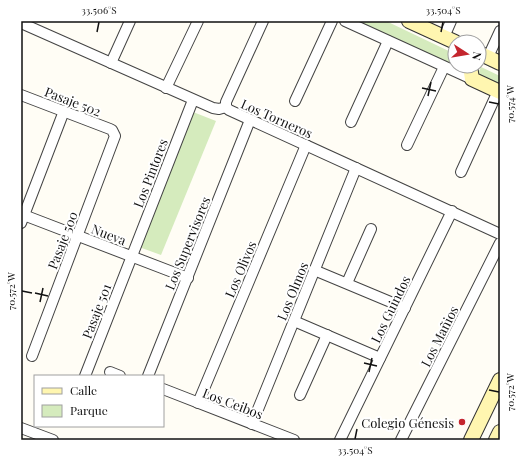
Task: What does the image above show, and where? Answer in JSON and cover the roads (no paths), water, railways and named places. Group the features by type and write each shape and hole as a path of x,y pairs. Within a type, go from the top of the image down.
{"main road":[{"path":"409,21 447,39"},
{"path":"472,74 499,92"},
{"path":"471,440 500,380"},
{"path":"496,440 500,432"}],"street":[{"path":"111,63 130,21"},
{"path":"166,88 198,21"},
{"path":"226,107 226,102 263,21"},
{"path":"295,101 332,21"},
{"path":"345,21 447,68"},
{"path":"450,34 451,21"},
{"name":"Los Torneros","path":"21,22 193,100 216,109 226,107 229,110 250,120 500,234"},
{"path":"489,58 500,31"},
{"path":"351,122 388,41"},
{"path":"407,145 444,67"},
{"path":"461,172 499,92"},
{"name":"Pasaje 502","path":"21,95 110,129 114,133"},
{"name":"Los Pintores","path":"132,256 193,100"},
{"path":"22,217 64,111"},
{"name":"Los Supervisores","path":"148,375 250,120"},
{"name":"Pasaje 500","path":"32,356 114,139 114,133"},
{"name":"Los Olivos","path":"198,403 306,145"},
{"name":"Los Olmos","path":"252,424 356,168"},
{"name":"Los Guindos","path":"340,440 452,212"},
{"name":"Nueva","path":"22,217 78,236 188,278"},
{"path":"347,283 371,229"},
{"name":"Los Mañios","path":"401,440 500,243"},
{"name":"Pasaje 501","path":"85,375 132,256"},
{"path":"314,270 405,308"},
{"path":"294,321 380,358"},
{"path":"300,395 327,335"},
{"path":"110,372 118,375"},
{"name":"Los Ceibos","path":"164,390 294,440"},
{"path":"21,428 53,440"}],"place":[{"name":"Colegio Génesis","path":"462,422"}]}
